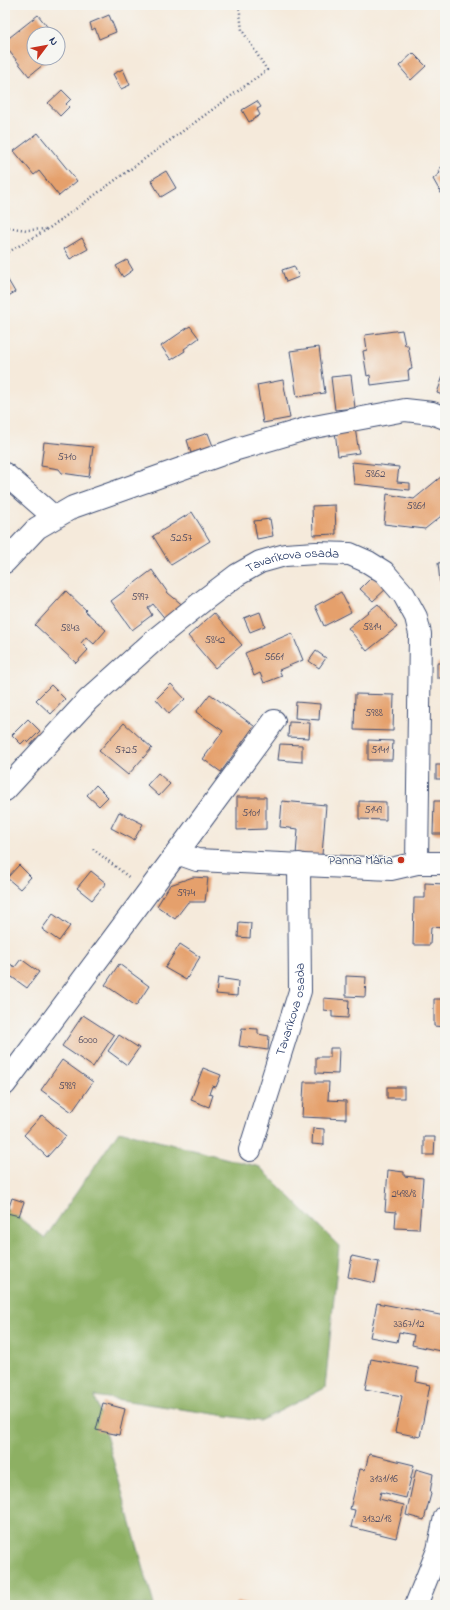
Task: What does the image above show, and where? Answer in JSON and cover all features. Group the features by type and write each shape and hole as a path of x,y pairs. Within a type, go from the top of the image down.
{"street":[{"path":"5,562 37,528 74,507 237,449 309,428 405,410 432,413 445,418"},
{"path":"5,474 54,517"},
{"name":"Tavaríkova osada","path":"5,790 88,700 158,637 237,575 260,562 286,555 316,552 350,554 368,562 384,572 404,595 416,617 420,634 417,863"},
{"path":"5,1084 274,721"},
{"path":"177,853 197,860 391,869 417,863 445,863"},
{"name":"Tavaríkova osada","path":"250,1150 300,991 299,864"},
{"path":"416,1605 438,1550 445,1517"}],"path":[{"path":"5,254 48,229 267,70 242,30 239,5"},
{"path":"5,227 27,230 48,229"},
{"path":"93,849 148,893"}],"green space":[{"path":"119,1131 260,1167 339,1246 325,1388 260,1421 95,1396 154,1605 5,1605 5,1207 45,1238"}],"building":[{"path":"38,15 47,26 26,26 26,66 42,66 29,76 5,46 5,41"},
{"path":"109,15 116,32 99,39 95,28 92,30 90,23"},
{"path":"413,53 426,66 411,80 399,66"},
{"path":"123,69 130,85 121,89 113,74"},
{"path":"62,90 71,99 66,104 69,107 60,116 48,103"},
{"path":"257,101 261,107 257,109 260,115 249,122 242,110"},
{"path":"38,133 77,181 59,196 39,171 34,175 14,151"},
{"path":"445,164 445,200 433,179 440,173 438,170"},
{"path":"166,171 176,188 161,197 151,180"},
{"path":"82,238 88,249 70,259 64,249"},
{"path":"127,260 133,270 123,277 116,266"},
{"path":"294,266 299,277 286,282 282,270"},
{"path":"5,275 15,292 5,298"},
{"path":"190,326 199,338 184,349 185,351 171,360 161,346"},
{"path":"402,330 405,345 408,345 412,369 408,370 409,380 371,385 370,375 367,376 363,351 367,350 365,335"},
{"path":"319,347 325,393 297,397 290,351"},
{"path":"445,371 445,396 437,393"},
{"path":"351,375 355,408 335,410 331,377"},
{"path":"283,380 290,418 263,423 257,385"},
{"path":"355,428 359,453 338,456 335,431"},
{"path":"208,433 213,446 191,453 187,440"},
{"path":"44,442 93,447 89,477 62,473 59,469 41,466"},
{"path":"352,462 399,467 397,482 410,483 410,490 354,484"},
{"path":"442,476 445,480 445,513 425,529 384,524 387,494 414,499"},
{"path":"335,505 336,534 313,535 312,506"},
{"path":"192,512 210,541 171,565 153,536"},
{"path":"270,519 273,536 257,539 254,521"},
{"path":"445,562 445,582 440,582 438,563"},
{"path":"152,570 168,593 185,607 167,621 153,604 148,608 152,615 132,630 111,601"},
{"path":"373,576 388,587 373,601 360,589"},
{"path":"66,591 106,630 94,644 86,637 81,643 88,650 76,663 35,625"},
{"path":"341,592 351,612 324,626 315,606"},
{"path":"378,604 397,627 367,651 348,628"},
{"path":"260,612 265,626 250,632 244,618"},
{"path":"214,613 242,645 215,668 188,636"},
{"path":"292,633 303,660 279,670 282,676 264,683 260,673 254,676 245,653"},
{"path":"316,651 326,658 319,668 309,661"},
{"path":"437,663 445,663 445,678 437,678"},
{"path":"171,684 185,699 169,714 156,699"},
{"path":"51,685 65,699 51,714 36,700"},
{"path":"210,694 254,726 221,772 203,759 223,731 196,712"},
{"path":"355,694 394,695 393,731 354,730"},
{"path":"296,702 320,704 319,720 295,718"},
{"path":"28,719 40,731 28,743 25,740 21,744 12,735"},
{"path":"289,722 310,723 309,738 288,737"},
{"path":"124,723 152,748 128,775 99,751"},
{"path":"368,740 393,741 392,760 368,760"},
{"path":"280,744 302,745 302,762 278,760"},
{"path":"436,765 445,765 445,779 436,779"},
{"path":"158,773 170,784 159,796 147,785"},
{"path":"96,785 108,797 99,806 87,795"},
{"path":"237,797 266,797 266,829 237,830"},
{"path":"282,801 326,805 322,855 296,855 298,829 280,827"},
{"path":"359,801 386,802 386,820 359,819"},
{"path":"434,801 445,801 445,834 433,834"},
{"path":"119,812 143,824 134,840 111,828"},
{"path":"19,865 31,877 20,889 7,878"},
{"path":"91,871 106,883 92,900 77,888"},
{"path":"193,877 208,878 205,902 188,902 175,919 157,906 170,885"},
{"path":"425,883 445,884 445,928 431,927 430,945 413,945 414,898 425,898"},
{"path":"53,914 70,926 59,941 42,929"},
{"path":"239,922 251,923 250,938 238,937"},
{"path":"180,944 200,957 186,980 165,968"},
{"path":"21,959 39,972 27,988 5,972 10,964 15,967"},
{"path":"119,964 149,986 136,1006 105,985"},
{"path":"346,976 366,977 365,997 346,996"},
{"path":"218,978 238,981 237,996 216,994"},
{"path":"324,998 349,1000 348,1018 332,1017 332,1011 324,1010"},
{"path":"434,999 445,999 445,1027 434,1026"},
{"path":"83,1015 114,1035 93,1067 62,1046"},
{"path":"242,1028 258,1029 258,1034 269,1036 268,1050 239,1046"},
{"path":"119,1035 139,1048 127,1065 108,1051"},
{"path":"330,1048 339,1048 338,1074 316,1073 316,1057 330,1057"},
{"path":"62,1060 93,1082 72,1112 41,1090"},
{"path":"203,1068 221,1075 216,1087 212,1086 209,1094 213,1095 209,1107 191,1100"},
{"path":"304,1082 329,1082 328,1100 346,1101 346,1119 302,1117"},
{"path":"387,1087 404,1087 404,1098 387,1098"},
{"path":"42,1115 66,1136 47,1157 24,1135"},
{"path":"313,1128 324,1129 324,1145 312,1144"},
{"path":"424,1137 435,1137 434,1155 424,1155"},
{"path":"388,1170 404,1172 404,1176 423,1178 419,1229 395,1228 396,1212 385,1211"},
{"path":"12,1198 24,1202 19,1216 7,1213"},
{"path":"352,1256 379,1262 375,1283 348,1277"},
{"path":"377,1303 445,1316 445,1352 412,1345 414,1335 399,1332 397,1342 370,1337"},
{"path":"371,1359 418,1368 416,1382 430,1385 420,1437 395,1432 402,1396 365,1389"},
{"path":"103,1403 125,1409 119,1435 96,1430"},
{"path":"369,1454 414,1465 406,1498 381,1492 379,1499 404,1505 396,1538 351,1527 355,1510 350,1509 360,1469 365,1470"},
{"path":"416,1469 433,1474 431,1494 424,1520 406,1515"},
{"path":"238,1601 250,1605 237,1605"}],"place":[{"name":"Panna Mária","path":"401,860"}]}
